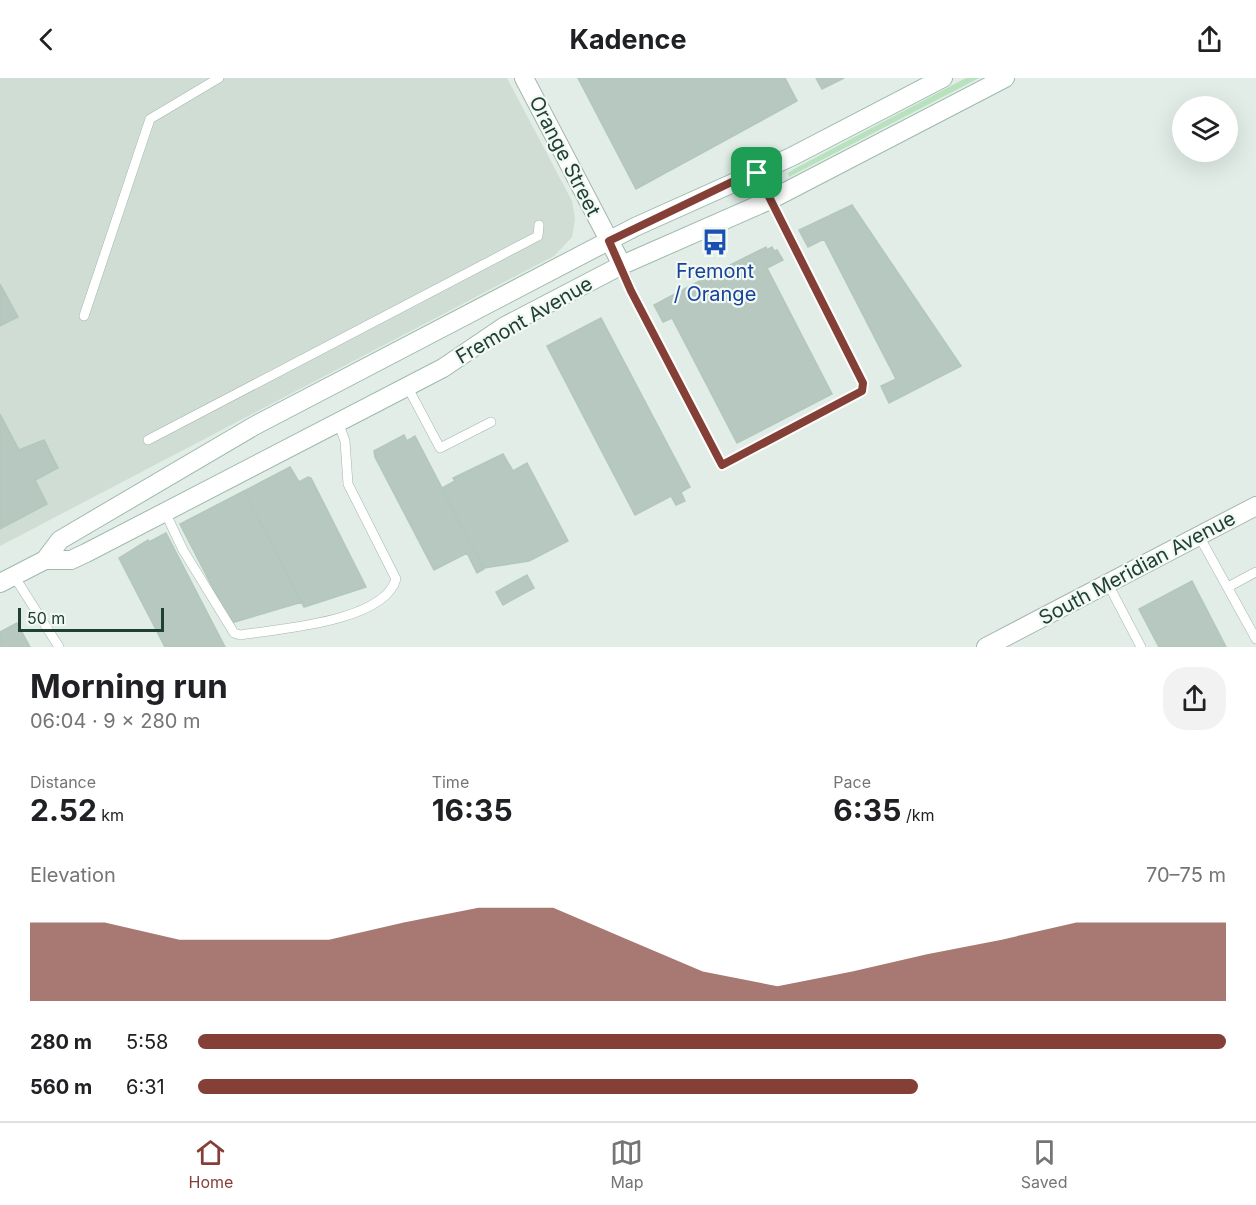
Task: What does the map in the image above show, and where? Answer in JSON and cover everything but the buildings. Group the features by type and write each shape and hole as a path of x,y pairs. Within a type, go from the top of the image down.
{"main road":[{"name":"Orange Street","path":"524,78 622,265"},
{"name":"Fremont Avenue","path":"7,580 45,560 60,540 255,426 609,241 729,183 757,173 943,78"},
{"name":"Fremont Avenue","path":"45,560 71,560 443,368 505,326 622,265 770,200 1005,78"},
{"name":"South Meridian Avenue","path":"986,647 1256,506"}],"lane":[{"path":"84,316 150,118 219,78"},
{"path":"622,265 631,291 722,465 862,391 863,383 757,173"},
{"path":"148,441 538,236 539,225"},
{"path":"407,386 440,448 491,422"},
{"path":"165,512 183,550 234,633 240,635 337,618 375,604 387,595 396,579 348,484 345,441 338,422"},
{"path":"1199,536 1256,639"},
{"path":"1228,587 1256,572"},
{"path":"7,580 59,647"},
{"path":"1107,584 1141,647"}],"shaded area":[{"path":"0,78 507,78 572,201 575,219 572,237 554,256 0,546"}],"green space":[{"path":"966,78 979,78 789,177 788,173 794,169"}],"place":[{"name":"Fremont / Orange","path":"715,242"}],"route":[{"path":"757,173 863,383 862,391 722,465 631,291 622,265 609,241 740,178 757,173"}]}
